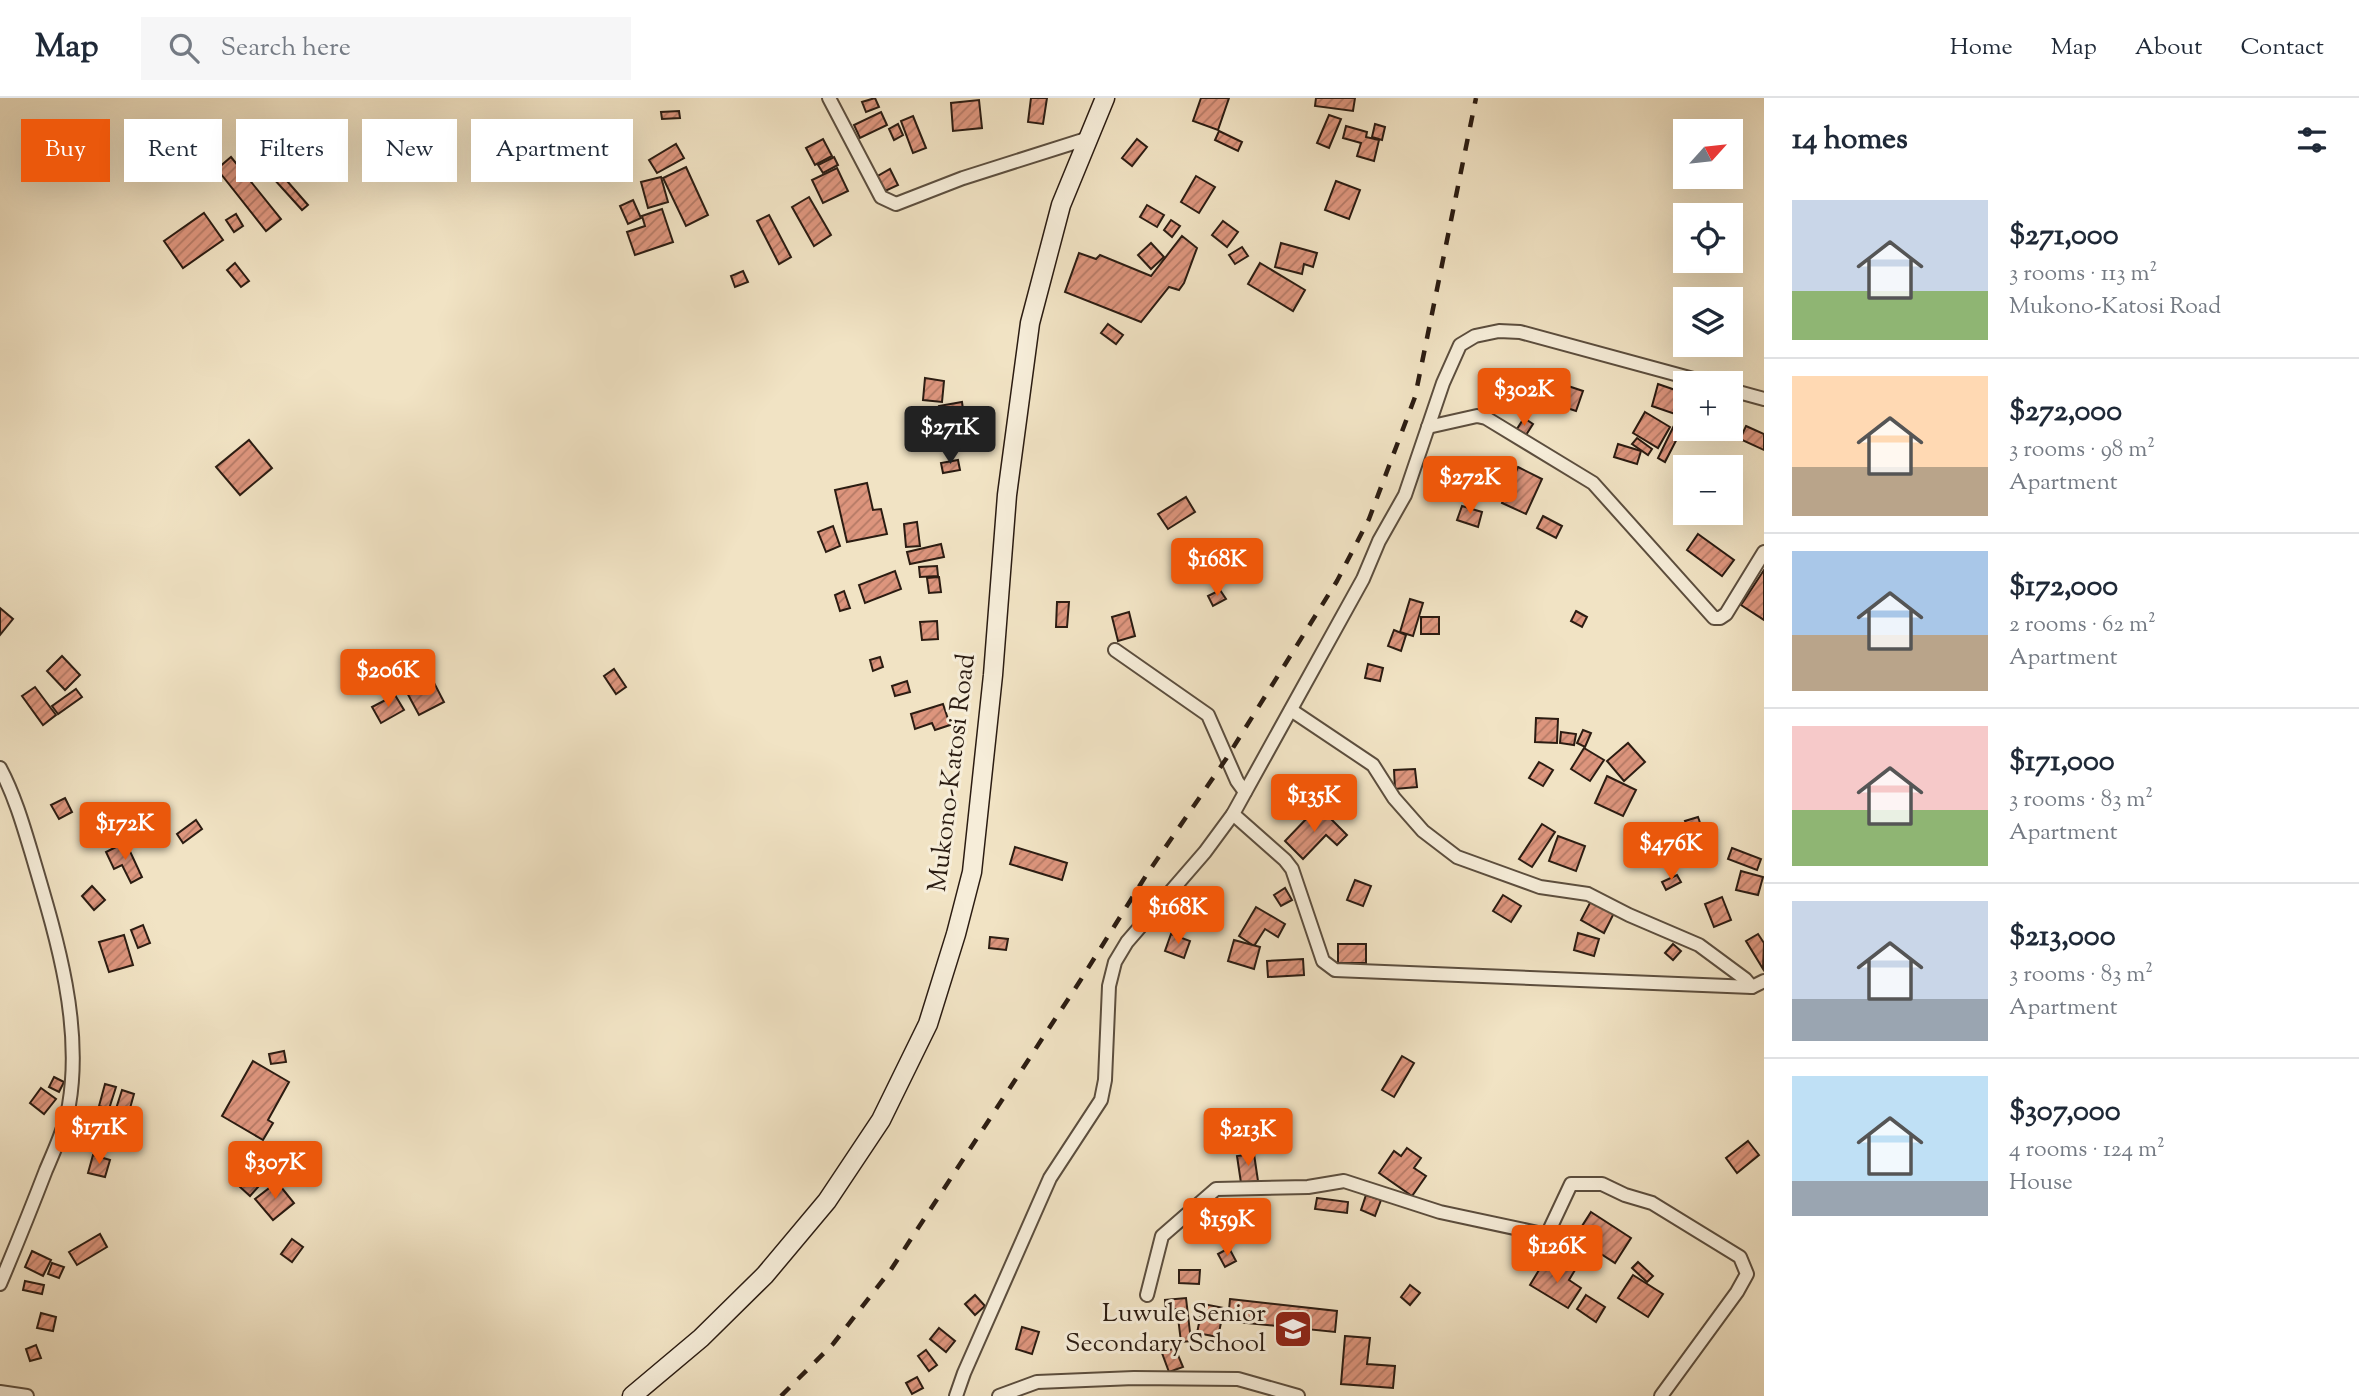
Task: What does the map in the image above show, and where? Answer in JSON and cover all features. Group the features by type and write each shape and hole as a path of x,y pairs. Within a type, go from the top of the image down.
{"main road":[{"name":"Mukono-Katosi Road","path":"636,1395 701,1338 765,1275 827,1201 881,1120 928,1024 972,872 993,676 1007,495 1030,323 1061,205 1105,98"}],"street":[{"path":"829,98 881,197 896,204 963,178 1088,138"},
{"path":"956,1396 1050,1178 1101,1100 1105,1080 1110,986 1115,962 1127,942 1205,852 1233,814 1363,579 1379,541 1405,495 1443,383 1460,345 1475,336 1499,331 1521,332 1673,374"},
{"path":"1743,393 1764,399"},
{"path":"1428,427 1477,416 1486,418 1593,483 1714,618 1726,614 1764,552"},
{"path":"1115,650 1208,715 1237,781 1245,792"},
{"path":"1291,710 1373,765 1394,798 1423,831 1457,857 1540,887 1588,894 1699,945 1745,979 1758,984"},
{"path":"0,768 24,830 51,923 63,975 73,1070 68,1108 57,1144 0,1284"},
{"path":"1233,814 1292,869 1323,961 1335,970 1758,984"},
{"path":"1147,1295 1162,1236 1216,1189 1308,1187 1344,1181 1440,1212 1547,1235 1571,1184 1602,1184 1625,1195 1652,1203 1740,1256 1747,1274 1737,1292 1661,1396"},
{"path":"999,1396 1037,1382 1147,1378 1238,1379 1297,1396"},
{"path":"0,1392 27,1396"}],"building":[{"path":"875,98 879,107 866,112 862,102"},
{"path":"1031,98 1047,98 1043,124 1028,122"},
{"path":"1201,98 1229,98 1218,130 1193,121"},
{"path":"1316,98 1355,98 1353,111 1315,106"},
{"path":"979,100 982,128 953,131 951,103"},
{"path":"679,111 680,118 662,119 661,112"},
{"path":"881,112 887,125 860,138 854,125"},
{"path":"1329,115 1341,119 1329,148 1317,143"},
{"path":"913,116 926,148 913,153 901,121"},
{"path":"898,124 903,135 894,140 889,129"},
{"path":"1375,124 1385,127 1382,140 1372,137"},
{"path":"1346,126 1367,132 1366,137 1379,140 1374,161 1357,156 1361,143 1343,138"},
{"path":"1219,131 1242,142 1238,151 1215,140"},
{"path":"823,139 832,156 815,165 806,148"},
{"path":"1137,139 1147,147 1132,166 1122,158"},
{"path":"676,144 684,158 657,173 649,160"},
{"path":"231,157 236,163 236,182 251,182 281,219 266,231 222,175 222,165"},
{"path":"834,157 838,165 823,173 818,165"},
{"path":"686,167 708,215 686,226 663,178"},
{"path":"837,168 848,191 823,203 812,180"},
{"path":"890,169 898,185 883,192 876,177"},
{"path":"1196,176 1215,187 1199,213 1181,202"},
{"path":"661,177 668,202 648,208 641,182"},
{"path":"1336,181 1360,190 1349,219 1325,210"},
{"path":"277,182 288,182 308,205 302,210"},
{"path":"809,197 831,235 814,246 792,207"},
{"path":"633,200 641,218 628,224 620,206"},
{"path":"1147,205 1164,215 1157,227 1140,217"},
{"path":"662,209 673,242 635,255 627,232 645,226 642,216"},
{"path":"204,213 223,240 183,268 164,241"},
{"path":"236,214 243,226 234,232 226,220"},
{"path":"769,215 791,257 779,264 757,221"},
{"path":"1171,220 1180,226 1172,237 1164,230"},
{"path":"1223,221 1238,232 1227,247 1212,235"},
{"path":"1182,236 1197,248 1184,283 1179,290 1169,287 1141,322 1065,292 1079,253 1096,259 1100,255 1151,276"},
{"path":"1151,243 1164,257 1151,269 1138,255"},
{"path":"1281,243 1317,253 1313,267 1304,264 1302,274 1275,267"},
{"path":"1242,247 1248,256 1235,264 1229,255"},
{"path":"235,263 249,281 241,287 227,270"},
{"path":"1260,263 1305,290 1293,311 1248,284"},
{"path":"743,271 748,282 735,287 731,276"},
{"path":"1108,324 1123,335 1116,344 1101,333"},
{"path":"925,378 944,381 942,402 923,400"},
{"path":"1658,384 1673,389 1673,413 1652,406"},
{"path":"1568,386 1583,391 1576,411 1561,406"},
{"path":"962,402 964,417 942,420 939,406"},
{"path":"1645,412 1670,427 1658,448 1633,433"},
{"path":"1524,418 1533,424 1524,438 1515,432"},
{"path":"1746,426 1764,434 1764,450 1743,440"},
{"path":"1673,427 1673,441 1676,441 1665,462 1658,458"},
{"path":"1637,438 1652,449 1648,455 1632,444"},
{"path":"249,440 272,468 240,495 216,467"},
{"path":"1618,444 1641,451 1637,464 1614,457"},
{"path":"958,460 960,470 943,473 941,463"},
{"path":"1518,467 1542,479 1526,514 1502,503"},
{"path":"867,483 873,510 881,509 887,534 847,542 835,490"},
{"path":"1186,497 1195,512 1168,529 1158,514"},
{"path":"1462,506 1482,512 1478,527 1457,520"},
{"path":"1543,516 1562,526 1556,538 1537,528"},
{"path":"917,522 920,546 906,547 904,524"},
{"path":"833,526 840,546 826,552 818,532"},
{"path":"1698,534 1734,560 1722,576 1687,550"},
{"path":"941,544 944,557 910,564 907,552"},
{"path":"937,566 938,576 920,577 919,567"},
{"path":"1764,570 1764,620 1741,605"},
{"path":"895,571 901,589 865,603 859,585"},
{"path":"939,577 941,592 929,593 927,578"},
{"path":"1220,590 1226,599 1213,606 1208,596"},
{"path":"844,591 850,608 840,611 835,595"},
{"path":"1410,599 1423,603 1413,636 1400,632"},
{"path":"1057,602 1069,602 1067,627 1056,627"},
{"path":"0,608 13,619 0,635"},
{"path":"1576,611 1587,617 1582,627 1571,621"},
{"path":"1129,612 1135,636 1118,641 1112,617"},
{"path":"1421,617 1439,617 1439,634 1421,634"},
{"path":"937,621 938,639 922,640 920,622"},
{"path":"1394,630 1406,635 1401,651 1388,646"},
{"path":"62,656 80,675 65,690 47,671"},
{"path":"880,657 883,667 873,671 870,660"},
{"path":"412,663 420,678 429,673 444,702 419,715 404,687 409,684 401,669"},
{"path":"1368,664 1383,668 1380,681 1365,678"},
{"path":"614,669 626,687 616,694 604,676"},
{"path":"907,681 910,692 895,696 892,686"},
{"path":"35,687 56,715 43,725 22,696"},
{"path":"76,689 82,697 58,714 52,706"},
{"path":"395,695 404,710 381,723 372,707"},
{"path":"943,704 950,725 935,730 932,723 915,729 911,714"},
{"path":"1536,718 1558,719 1557,743 1535,742"},
{"path":"1583,730 1591,733 1585,747 1577,743"},
{"path":"1561,732 1576,734 1574,745 1560,743"},
{"path":"1628,743 1645,762 1624,781 1607,761"},
{"path":"1584,748 1604,760 1590,781 1571,769"},
{"path":"1539,762 1553,770 1543,786 1529,778"},
{"path":"1415,769 1417,787 1395,789 1394,770"},
{"path":"1607,776 1636,790 1623,816 1595,803"},
{"path":"65,798 72,812 59,819 51,805"},
{"path":"1323,811 1347,835 1337,845 1326,835 1303,859 1285,841 1309,816 1314,821"},
{"path":"1698,817 1705,837 1693,841 1685,821"},
{"path":"196,820 202,829 183,843 177,834"},
{"path":"1542,824 1555,832 1532,867 1519,859"},
{"path":"1558,836 1585,846 1576,871 1549,861"},
{"path":"118,846 121,850 128,847 142,877 131,883 122,865 114,869 106,852"},
{"path":"1015,847 1067,863 1062,880 1010,864"},
{"path":"1732,848 1761,859 1757,870 1728,859"},
{"path":"1741,871 1763,877 1758,895 1736,890"},
{"path":"1677,875 1681,882 1666,890 1662,882"},
{"path":"1355,880 1371,886 1363,906 1347,900"},
{"path":"92,886 105,900 94,910 82,896"},
{"path":"1285,888 1292,900 1281,906 1274,895"},
{"path":"1503,895 1521,906 1511,922 1493,911"},
{"path":"1722,897 1731,920 1714,927 1705,904"},
{"path":"1591,901 1614,913 1604,933 1581,920"},
{"path":"1256,907 1285,924 1278,937 1265,929 1254,946 1239,936"},
{"path":"143,925 150,943 138,948 131,930"},
{"path":"1578,933 1599,939 1594,956 1574,950"},
{"path":"1171,934 1190,941 1184,958 1165,951"},
{"path":"1758,934 1764,943 1763,969 1746,941"},
{"path":"124,935 133,965 109,972 99,942"},
{"path":"990,937 1008,939 1006,950 989,948"},
{"path":"1234,940 1260,947 1254,969 1228,961"},
{"path":"1338,944 1366,944 1366,963 1338,963"},
{"path":"1673,944 1681,951 1673,960 1665,953"},
{"path":"1303,959 1304,975 1268,977 1267,961"},
{"path":"284,1051 286,1062 271,1064 269,1054"},
{"path":"1402,1056 1414,1063 1394,1097 1382,1090"},
{"path":"253,1061 289,1082 268,1120 273,1123 263,1140 222,1116"},
{"path":"54,1077 64,1082 59,1092 49,1087"},
{"path":"105,1084 116,1087 109,1109 99,1106"},
{"path":"41,1088 56,1099 44,1114 30,1103"},
{"path":"122,1090 134,1094 127,1119 114,1115"},
{"path":"1748,1141 1759,1155 1737,1173 1726,1158"},
{"path":"1407,1148 1421,1158 1414,1168 1426,1176 1412,1196 1379,1173 1394,1151 1401,1156"},
{"path":"1254,1154 1258,1181 1241,1183 1237,1156"},
{"path":"93,1155 110,1160 105,1177 88,1173"},
{"path":"258,1167 268,1176 250,1196 240,1187"},
{"path":"277,1182 294,1203 273,1220 255,1199"},
{"path":"1366,1195 1381,1200 1375,1216 1361,1210"},
{"path":"1317,1198 1348,1202 1347,1213 1315,1209"},
{"path":"1591,1212 1631,1238 1615,1263 1575,1237"},
{"path":"100,1234 107,1247 77,1265 69,1252"},
{"path":"292,1239 303,1247 292,1262 281,1254"},
{"path":"1229,1248 1236,1261 1225,1267 1218,1254"},
{"path":"32,1251 51,1260 43,1276 25,1267"},
{"path":"1638,1262 1653,1276 1647,1282 1632,1268"},
{"path":"52,1263 64,1267 59,1278 48,1274"},
{"path":"1564,1264 1575,1270 1569,1280 1581,1288 1568,1308 1530,1285 1542,1265 1558,1274"},
{"path":"1179,1270 1200,1270 1199,1284 1179,1283"},
{"path":"1633,1275 1663,1294 1648,1317 1618,1298"},
{"path":"25,1281 44,1285 42,1294 23,1290"},
{"path":"1410,1285 1420,1293 1410,1305 1401,1297"},
{"path":"975,1295 985,1306 975,1315 965,1304"},
{"path":"1586,1295 1605,1307 1596,1322 1577,1309"},
{"path":"1186,1298 1191,1341 1181,1342 1177,1309 1166,1310 1165,1300"},
{"path":"1230,1299 1337,1311 1335,1332 1228,1321"},
{"path":"1203,1304 1224,1308 1218,1337 1197,1333"},
{"path":"41,1313 56,1317 53,1331 37,1328"},
{"path":"1022,1327 1039,1332 1032,1354 1016,1349"},
{"path":"939,1328 955,1341 946,1352 930,1339"},
{"path":"1345,1336 1370,1338 1367,1364 1395,1366 1393,1388 1341,1384"},
{"path":"36,1345 41,1358 30,1361 26,1349"},
{"path":"1175,1348 1183,1367 1169,1372 1162,1353"},
{"path":"926,1350 937,1365 929,1371 918,1356"},
{"path":"917,1377 923,1388 912,1394 906,1383"}],"railway":[{"path":"781,1396 833,1344 890,1271 1147,874 1226,759 1337,581 1369,519 1415,397 1476,98"}],"place":[{"name":"Luwule Senior Secondary School","path":"1293,1329"}]}
